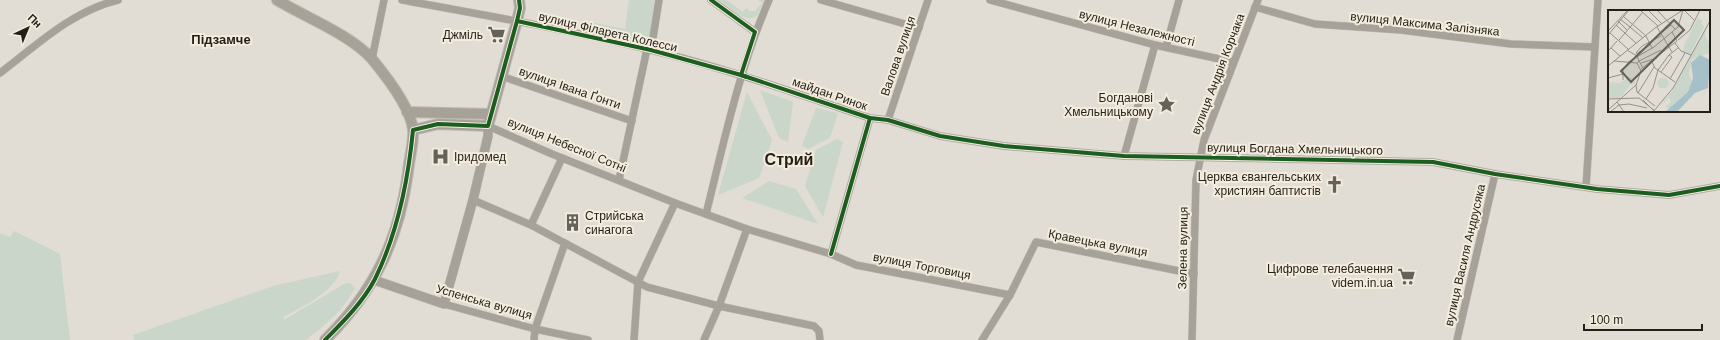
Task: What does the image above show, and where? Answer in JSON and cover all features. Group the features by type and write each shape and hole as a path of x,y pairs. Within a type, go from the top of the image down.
{"main road":[{"path":"277,0 357,46 372,59 407,112 413,130 406,188 392,238 374,280 344,321 325,340"},
{"path":"488,126 490,114 517,21 520,8 519,0"},
{"path":"407,112 490,114"},
{"name":"вулиця Небесної Сотні","path":"413,130 438,124 488,126"}],"street":[{"path":"0,73 76,16 91,8 118,0"},
{"path":"372,59 384,0"},
{"name":"вулиця Філарета Колесси","path":"402,0 517,21 649,50 741,75"},
{"path":"619,180 659,0"},
{"path":"711,0 756,32"},
{"path":"769,0 741,75 706,214 831,254"},
{"path":"824,0 919,28"},
{"name":"Валова вулиця","path":"888,120 928,0"},
{"name":"вулиця Незалежності","path":"990,0 1166,47 1233,62"},
{"path":"1166,47 1179,0"},
{"path":"1586,188 1598,0"},
{"name":"вулиця Максима Залізняка","path":"1256,3 1315,24 1401,30 1511,44 1595,47"},
{"name":"вулиця Андрія Корчака","path":"1201,156 1204,140 1256,3"},
{"path":"1124,156 1155,44"},
{"name":"майдан Ринок","path":"741,75 870,118 831,254"},
{"name":"вулиця Івана Ґонти","path":"501,76 632,120"},
{"name":"вулиця Богдана Хмельницького","path":"870,118 888,120 940,136 1004,146 1124,156 1201,156 1433,162 1495,174 1586,188 1669,195 1720,186"},
{"path":"444,304 473,200 488,136 488,126"},
{"name":"вулиця Небесної Сотні","path":"488,126 562,158 706,214"},
{"name":"Зелена вулиця","path":"1192,340 1196,180 1201,156"},
{"path":"531,225 562,158"},
{"name":"вулиця Василя Андрусяка","path":"1457,340 1495,174"},
{"path":"473,200 531,225 647,287 719,306 814,326 819,331 820,340"},
{"path":"634,340 638,282 675,203"},
{"path":"704,340 719,306 747,228"},
{"name":"Кравецька вулиця","path":"982,340 1010,295 1036,242 1194,274"},
{"path":"534,340 535,329 565,244"},
{"name":"вулиця Торговиця","path":"831,254 856,265 1010,295"},
{"name":"Успенська вулиця","path":"374,280 444,304 535,329 588,340"}],"green space":[{"path":"629,0 655,0 647,46 583,30 585,21 625,29"},
{"path":"719,0 726,0 743,12 746,8 750,11 755,11 762,3 758,0 765,0 757,16 747,18 737,14"},
{"path":"760,90 793,102 788,142 779,138"},
{"path":"747,92 772,140 759,178 718,195"},
{"path":"816,108 838,113 830,138 808,149 802,146"},
{"path":"837,139 843,142 823,217 805,186 816,150"},
{"path":"769,181 796,189 818,224 742,198"},
{"path":"14,231 60,254 70,340 0,340 0,233 10,237"},
{"path":"340,271 332,285 325,292 308,304 283,317 284,320 344,284 350,283 355,288 351,296 340,310 306,340 134,340 133,335 273,286"}],"cycle path":[{"path":"325,340 346,319 365,296 383,261 401,206 413,130 438,124 488,126 517,21 520,8 519,0"},
{"path":"711,0 755,32 741,75 747,77"},
{"path":"517,21 651,50 741,75 870,118 888,120 940,136 1004,146 1124,156 1433,162 1495,174 1597,189 1669,195 1720,186"},
{"path":"831,254 870,118"}],"place":[{"name":"Джміль","path":"496,35"},
{"name":"Богданові Хмельницькому","path":"1166,105"},
{"name":"Іридомед","path":"441,157"},
{"name":"Церква євангельських християн баптистів","path":"1334,184"},
{"name":"Стрийська синагога","path":"572,223"},
{"name":"Цифрове телебачення videm.in.ua","path":"1406,276"}],"district":[{"name":"Підзамче","path":"221,39"},
{"name":"Стрий","path":"789,159"}]}
